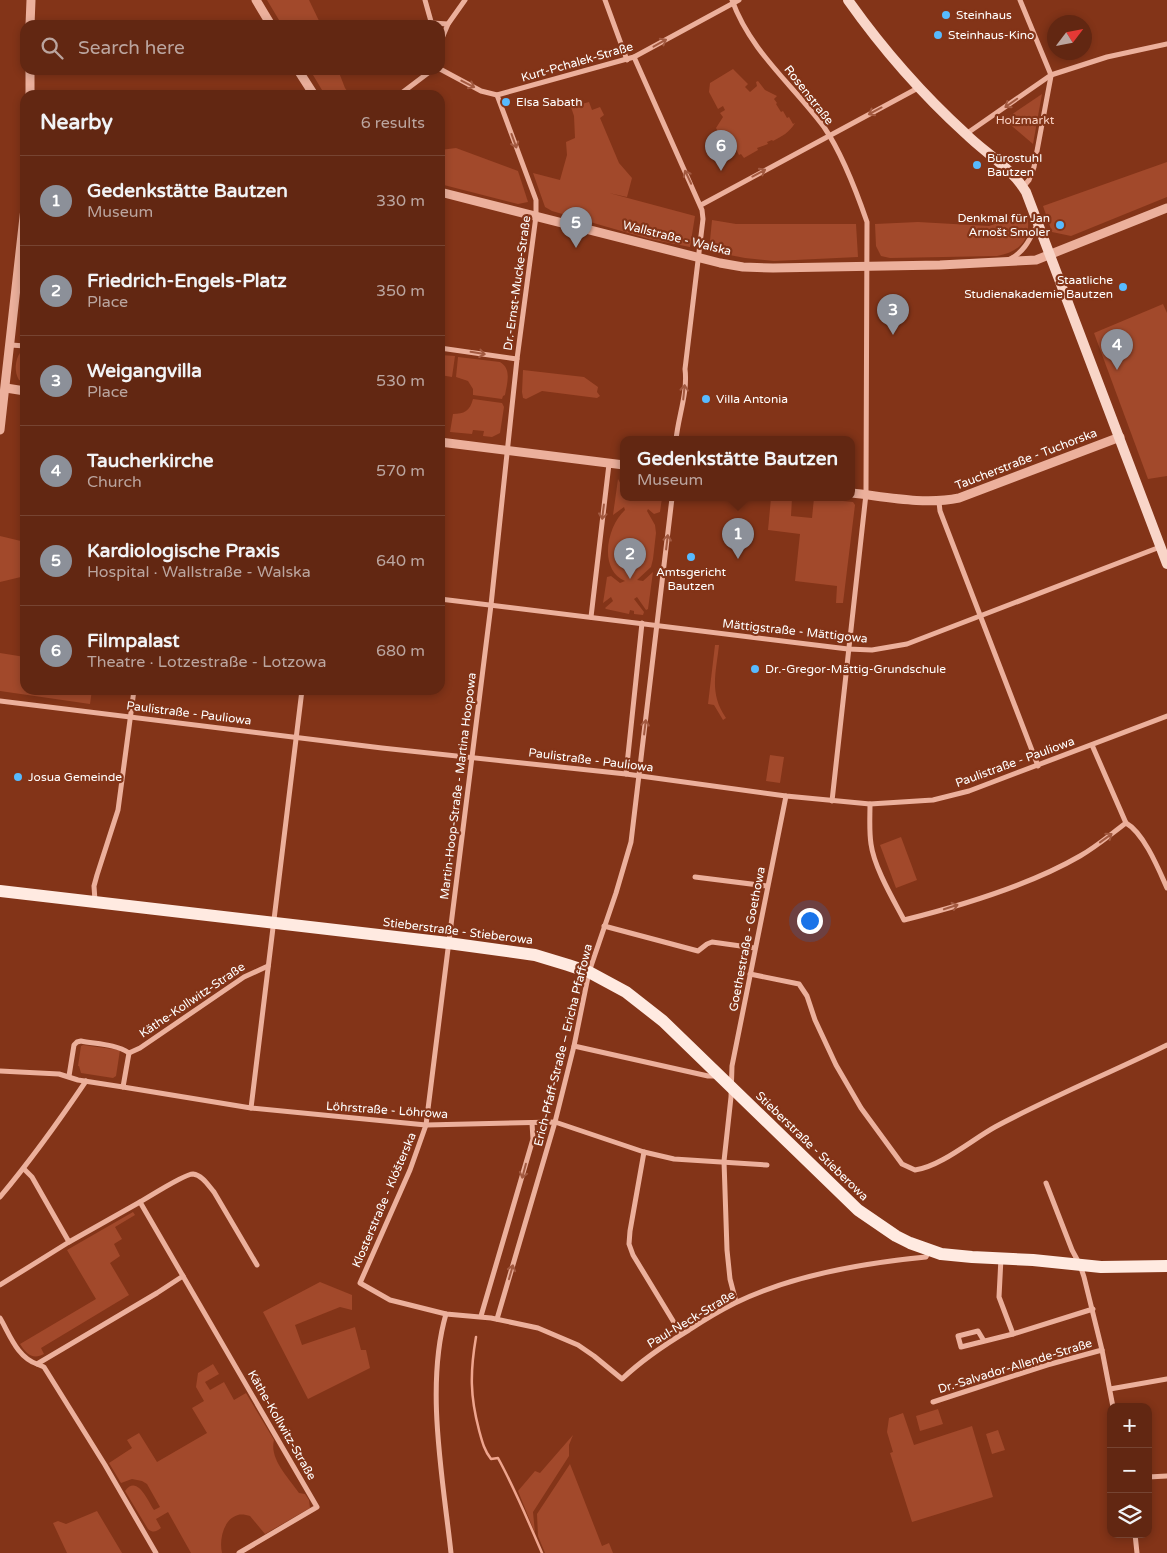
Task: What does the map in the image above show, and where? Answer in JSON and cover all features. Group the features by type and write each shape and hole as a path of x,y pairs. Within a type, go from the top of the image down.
{"main road":[{"path":"848,0 887,53 918,88 969,138 1011,173 1023,187 1051,255 1167,564"},
{"name":"Stieberstraße - Stieberowa","path":"0,891 448,942 534,955 589,972 626,992 681,1037 858,1210 896,1236 929,1250 954,1255 1101,1267 1167,1266"}],"street":[{"path":"30,0 30,20"},
{"path":"256,0 268,20"},
{"path":"425,0 431,20"},
{"path":"445,31 465,0"},
{"path":"605,0 627,60"},
{"path":"1020,0 1051,76 1034,167 1029,180 1023,187"},
{"name":"Kurt-Pchalek-Straße","path":"497,95 634,58 735,1"},
{"name":"Rosenstraße","path":"735,1 747,33 756,46 829,135 857,194 867,222 866,494 832,800"},
{"path":"969,138 1051,76 1107,57 1167,44"},
{"path":"634,58 701,205 703,218 685,369 686,377 682,412 677,436"},
{"path":"445,72 481,91 497,95"},
{"path":"30,75 30,90"},
{"path":"301,75 311,90"},
{"path":"406,90 425,75"},
{"path":"701,205 918,88"},
{"name":"Dr.-Ernst-Mucke-Straße","path":"497,95 536,200 536,216 507,450"},
{"name":"Wallstraße - Walska","path":"445,193 720,263 743,267 1003,263 1036,260 1167,208"},
{"path":"1003,263 1022,250 1038,222"},
{"path":"0,430 20,257"},
{"path":"11,345 20,346"},
{"path":"445,349 517,358"},
{"path":"6,388 20,390"},
{"name":"Taucherstraße - Tuchorska","path":"855,493 938,502 959,498 1120,437"},
{"path":"445,443 620,465"},
{"name":"Martin-Hoop-Straße - Martina Hoopowa","path":"426,1125 491,605 507,450"},
{"path":"591,617 609,464"},
{"name":"Erich-Pfaff-Straße – Ericha Pfaffowa","path":"498,1319 555,1122 574,1046 589,972 631,842 672,501"},
{"path":"938,502 1038,766"},
{"name":"Mättigstraße - Mättigowa","path":"445,599 848,649 872,650 897,647 948,630 1160,547"},
{"path":"626,774 642,624"},
{"path":"95,901 94,886 97,874 118,810 133,695"},
{"path":"251,1108 301,695"},
{"name":"Paulistraße - Pauliowa","path":"0,700 382,748 639,775 786,796 870,804 933,800 969,791 1167,716"},
{"path":"1092,745 1126,823 1133,827 1152,856 1167,888"},
{"name":"Goethestraße - Goethowa","path":"736,1302 730,1279 727,1250 724,1161 732,1066 786,796"},
{"path":"870,804 871,846 876,862 904,920 950,908 1047,873 1080,856 1126,823"},
{"path":"695,877 767,886"},
{"path":"604,926 698,951 706,944 712,942 755,948"},
{"name":"Käthe-Kollwitz-Straße","path":"129,1053 140,1048 244,977 268,966"},
{"path":"750,974 799,984 807,996 815,1020 836,1065 861,1108 902,1164 915,1170 931,1165 993,1128 1019,1115 1167,1045"},
{"path":"69,1076 74,1045 77,1042 81,1041 108,1046 129,1053 123,1087"},
{"path":"574,1046 708,1076 719,1075"},
{"name":"Löhrstraße - Löhrowa","path":"0,1071 39,1072 69,1076 86,1081 251,1108 426,1125 555,1122 644,1152 674,1158 767,1165"},
{"path":"0,1197 24,1168 86,1081"},
{"name":"Erich-Pfaff-Straße – Ericha Pfaffowa","path":"481,1316 533,1139 532,1123"},
{"name":"Klosterstraße - Klóšterska","path":"426,1125 410,1170 360,1283 390,1300 446,1314"},
{"path":"644,1152 629,1244 633,1255 681,1334"},
{"path":"24,1168 32,1178 69,1242"},
{"path":"0,1285 69,1242 183,1177 192,1174 206,1181 214,1192 257,1265"},
{"name":"Dr.-Salvador-Allende-Straße","path":"1046,1183 1072,1250 1080,1265 1093,1309 1112,1403"},
{"name":"Käthe-Kollwitz-Straße","path":"140,1202 317,1507 239,1553"},
{"name":"Paul-Neck-Straße","path":"498,1319 538,1328 561,1337 594,1356 622,1379 653,1352 736,1302 806,1277 876,1262 926,1257 929,1250"},
{"path":"1001,1258 999,1297 1013,1334"},
{"path":"37,1364 183,1276"},
{"path":"984,1341 978,1331 958,1336 961,1347 1013,1334 1093,1309"},
{"path":"451,1553 437,1407 441,1333 446,1314 498,1319"},
{"path":"0,1318 23,1356 29,1361 44,1367 105,1465 156,1553"},
{"name":"Dr.-Salvador-Allende-Straße","path":"932,1402 1047,1365 1102,1350"},
{"path":"1110,1389 1167,1379"},
{"path":"1152,1477 1167,1476"},
{"path":"1135,1538 1137,1553"}],"green space":[{"path":"267,0 309,0 319,20 279,20"},
{"path":"733,69 748,84 745,87 750,92 757,86 756,82 758,81 765,90 777,96 774,99 781,112 783,111 787,118 789,117 793,124 795,123 785,134 773,141 767,142 768,144 757,148 758,150 744,158 741,154 739,155 735,147 726,146 716,128 723,117 720,113 725,110 723,106 718,109 709,92 710,83"},
{"path":"313,75 340,75 346,90 322,90"},
{"name":"Holzmarkt","path":"1042,94 1033,144 1006,121 1011,115"},
{"path":"589,102 592,110 600,107 604,115 600,118 619,163 632,178 627,197 609,193 695,216 690,247 649,239 552,211 545,207 533,173 560,180 567,155 566,142 575,138 574,116 571,107"},
{"path":"456,148 518,171 528,202 518,204 445,185 445,149"},
{"path":"1167,162 1167,197 1071,236 1052,232 1043,206"},
{"path":"1027,214 1028,230 1023,242 1013,251 997,256 890,258 881,256 876,246 875,224 918,222 989,226"},
{"path":"712,220 736,224 856,224 858,257 774,261 709,251"},
{"path":"1163,304 1167,313 1167,476 1148,479 1094,333"},
{"path":"20,353 20,380 16,373"},
{"path":"445,355 455,356 452,377 445,376"},
{"path":"458,357 500,362 504,365 508,377 505,395 502,399 473,395 473,389 468,381 456,377"},
{"path":"523,370 584,377 598,387 597,392 600,396 597,398 542,391 526,399 523,398"},
{"path":"473,399 502,403 504,407 500,433 492,437 483,436 484,431 473,430 472,434 450,432 453,414 466,411"},
{"path":"618,479 620,483 620,501 662,501 660,512 654,514 648,509 647,511 655,525 656,533 651,567 637,580 643,581 653,572 648,609 646,610 637,597 634,599 644,612 643,615 634,614 634,611 630,610 629,614 606,609 613,601 611,597 603,603 607,577 611,576 620,583 625,581 611,567 608,557 610,536 619,517 625,510 624,507 613,515"},
{"path":"771,501 792,501 791,516 812,518 814,501 853,502 855,505 843,603 836,603 837,586 795,581 800,534 768,530"},
{"path":"0,536 20,541 20,577 0,582"},
{"path":"715,645 719,645 715,683 717,700 726,718 723,720 714,705 708,704"},
{"path":"0,653 20,656 20,694 0,691"},
{"path":"28,695 91,695 90,704"},
{"path":"770,755 784,757 780,783 766,781"},
{"path":"901,837 917,880 896,888 880,845"},
{"path":"81,1046 120,1050 116,1076 113,1078 81,1073 78,1066"},
{"path":"133,1212 135,1215 115,1227 122,1239 114,1244 120,1256 110,1263 129,1295 41,1348 44,1354 33,1356 27,1353 20,1344 96,1299 67,1250"},
{"path":"320,1282 352,1295 352,1310 340,1307 295,1325 302,1345 355,1327 361,1350 366,1350 370,1368 308,1399 263,1312"},
{"path":"213,1364 219,1374 205,1382 210,1390 224,1382 234,1400 246,1393 274,1440 274,1454 277,1461 299,1493 305,1494 309,1500 310,1508 265,1534 250,1516 238,1515 229,1521 223,1531 222,1553 191,1553 168,1512 156,1519 161,1528 154,1532 148,1529 125,1491 129,1487 138,1487 154,1510 160,1507 147,1484 132,1479 121,1483 109,1463 132,1448 127,1440 139,1433 157,1462 207,1433 192,1408 204,1401 196,1387 198,1373"},
{"path":"938,1409 943,1424 920,1431 916,1416"},
{"path":"903,1413 914,1445 972,1426 993,1497 912,1522 890,1453 893,1452 887,1432 889,1418"},
{"path":"998,1430 1005,1450 992,1454 986,1434"},
{"path":"573,1435 569,1445 569,1456 533,1512 535,1533 518,1491 535,1471 540,1473"},
{"path":"570,1464 602,1546 609,1543 613,1553 545,1553 538,1536 537,1514"},
{"path":"97,1511 122,1553 67,1553 53,1523 58,1521 66,1524"}],"waterway":[{"path":"476,1337 472,1373 473,1395 482,1442 491,1459 498,1458 516,1493 542,1553"}],"place":[{"name":"Steinhaus","path":"946,15"},
{"name":"Steinhaus-Kino","path":"938,35"},
{"name":"Elsa Sabath","path":"506,102"},
{"name":"Bürostuhl Bautzen","path":"977,165"},
{"name":"Filmpalast","path":"721,171"},
{"name":"Denkmal für Jan Arnošt Smoler","path":"1060,225"},
{"name":"Kardiologische Praxis","path":"576,248"},
{"name":"Staatliche Studienakademie Bautzen","path":"1123,287"},
{"name":"Weigangvilla","path":"893,335"},
{"name":"Taucherkirche","path":"1117,370"},
{"name":"Villa Antonia","path":"706,399"},
{"name":"Amtsgericht Bautzen","path":"691,557"},
{"name":"Gedenkstätte Bautzen","path":"738,559"},
{"name":"Friedrich-Engels-Platz","path":"630,579"},
{"name":"Dr.-Gregor-Mättig-Grundschule","path":"755,669"},
{"name":"Josua Gemeinde","path":"18,777"}]}
